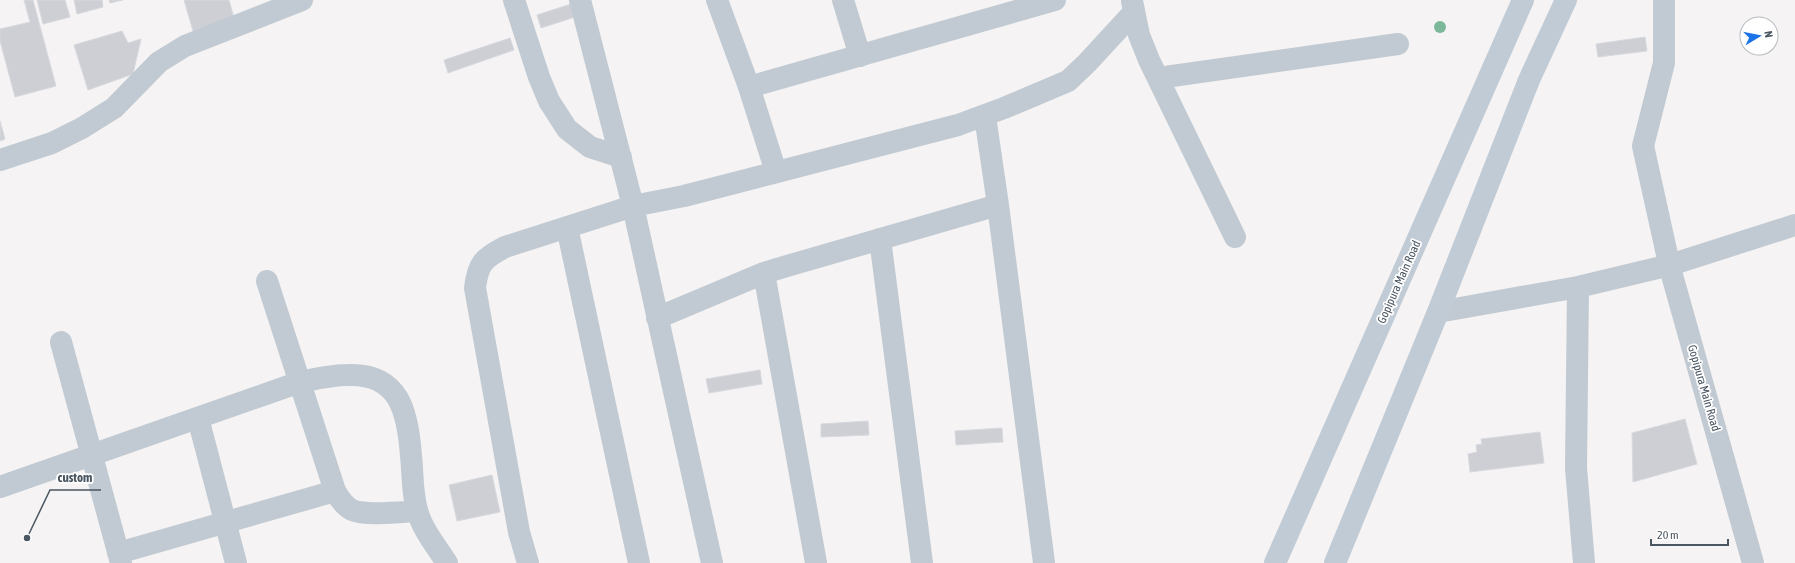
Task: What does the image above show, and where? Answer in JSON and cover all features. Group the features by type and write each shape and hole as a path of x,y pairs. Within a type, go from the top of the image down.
{"main road":[{"name":"Gopipura Main Road","path":"1275,563 1522,0"},
{"path":"1335,563 1438,312 1529,80 1566,0"}],"street":[{"path":"0,160 52,143 82,128 114,108 159,62 185,46 302,0"},
{"path":"514,0 539,77 549,101 567,129 590,147 621,157"},
{"path":"580,0 633,206 712,563"},
{"path":"717,0 749,87 776,172"},
{"path":"844,0 860,56"},
{"path":"749,87 1056,0"},
{"name":"Gopipura Main Road","path":"1664,0 1664,63 1643,146 1670,265 1754,563"},
{"path":"1133,6 1139,35 1158,78 1235,237"},
{"path":"528,563 519,532 475,288 477,271 487,256 505,247 633,206 684,196 958,125 985,116 1052,89 1068,80 1087,63 1133,6"},
{"path":"1158,78 1398,44"},
{"path":"985,116 998,205 1044,563"},
{"path":"657,318 764,273 998,205"},
{"path":"1438,312 1578,287 1670,265 1795,225"},
{"path":"567,227 639,563"},
{"path":"880,239 922,563"},
{"path":"764,273 816,563"},
{"path":"267,281 335,491 342,502 351,509 362,513 417,511"},
{"path":"1578,287 1576,468 1584,563"},
{"path":"61,342 119,558 225,522 335,491"},
{"path":"0,487 300,382 347,375 365,376 382,382 393,390 402,407 410,438 414,496 417,511 424,527 446,563"},
{"path":"198,418 236,563"}],"building":[{"path":"24,0 33,0 56,86 15,97 0,41 0,29 30,22"},
{"path":"37,0 65,0 70,17 43,24"},
{"path":"74,0 102,0 103,7 77,14"},
{"path":"109,0 123,0 110,3"},
{"path":"184,0 229,0 234,18 193,31"},
{"path":"571,4 575,17 541,28 537,15"},
{"path":"122,31 128,43 141,39 133,74 88,90 74,45"},
{"path":"1645,37 1647,51 1598,57 1596,44"},
{"path":"510,38 514,50 448,73 444,60"},
{"path":"0,121 5,139 0,141"},
{"path":"760,370 762,384 709,393 706,379"},
{"path":"1685,419 1697,464 1633,482 1632,433"},
{"path":"868,421 869,435 821,437 821,424"},
{"path":"1002,428 1003,442 956,445 955,431"},
{"path":"1540,432 1544,463 1470,472 1468,454 1477,452 1476,445 1482,444 1481,439"},
{"path":"492,475 500,512 457,521 449,485"}],"place":[{"name":"custom","path":"27,538"}]}
